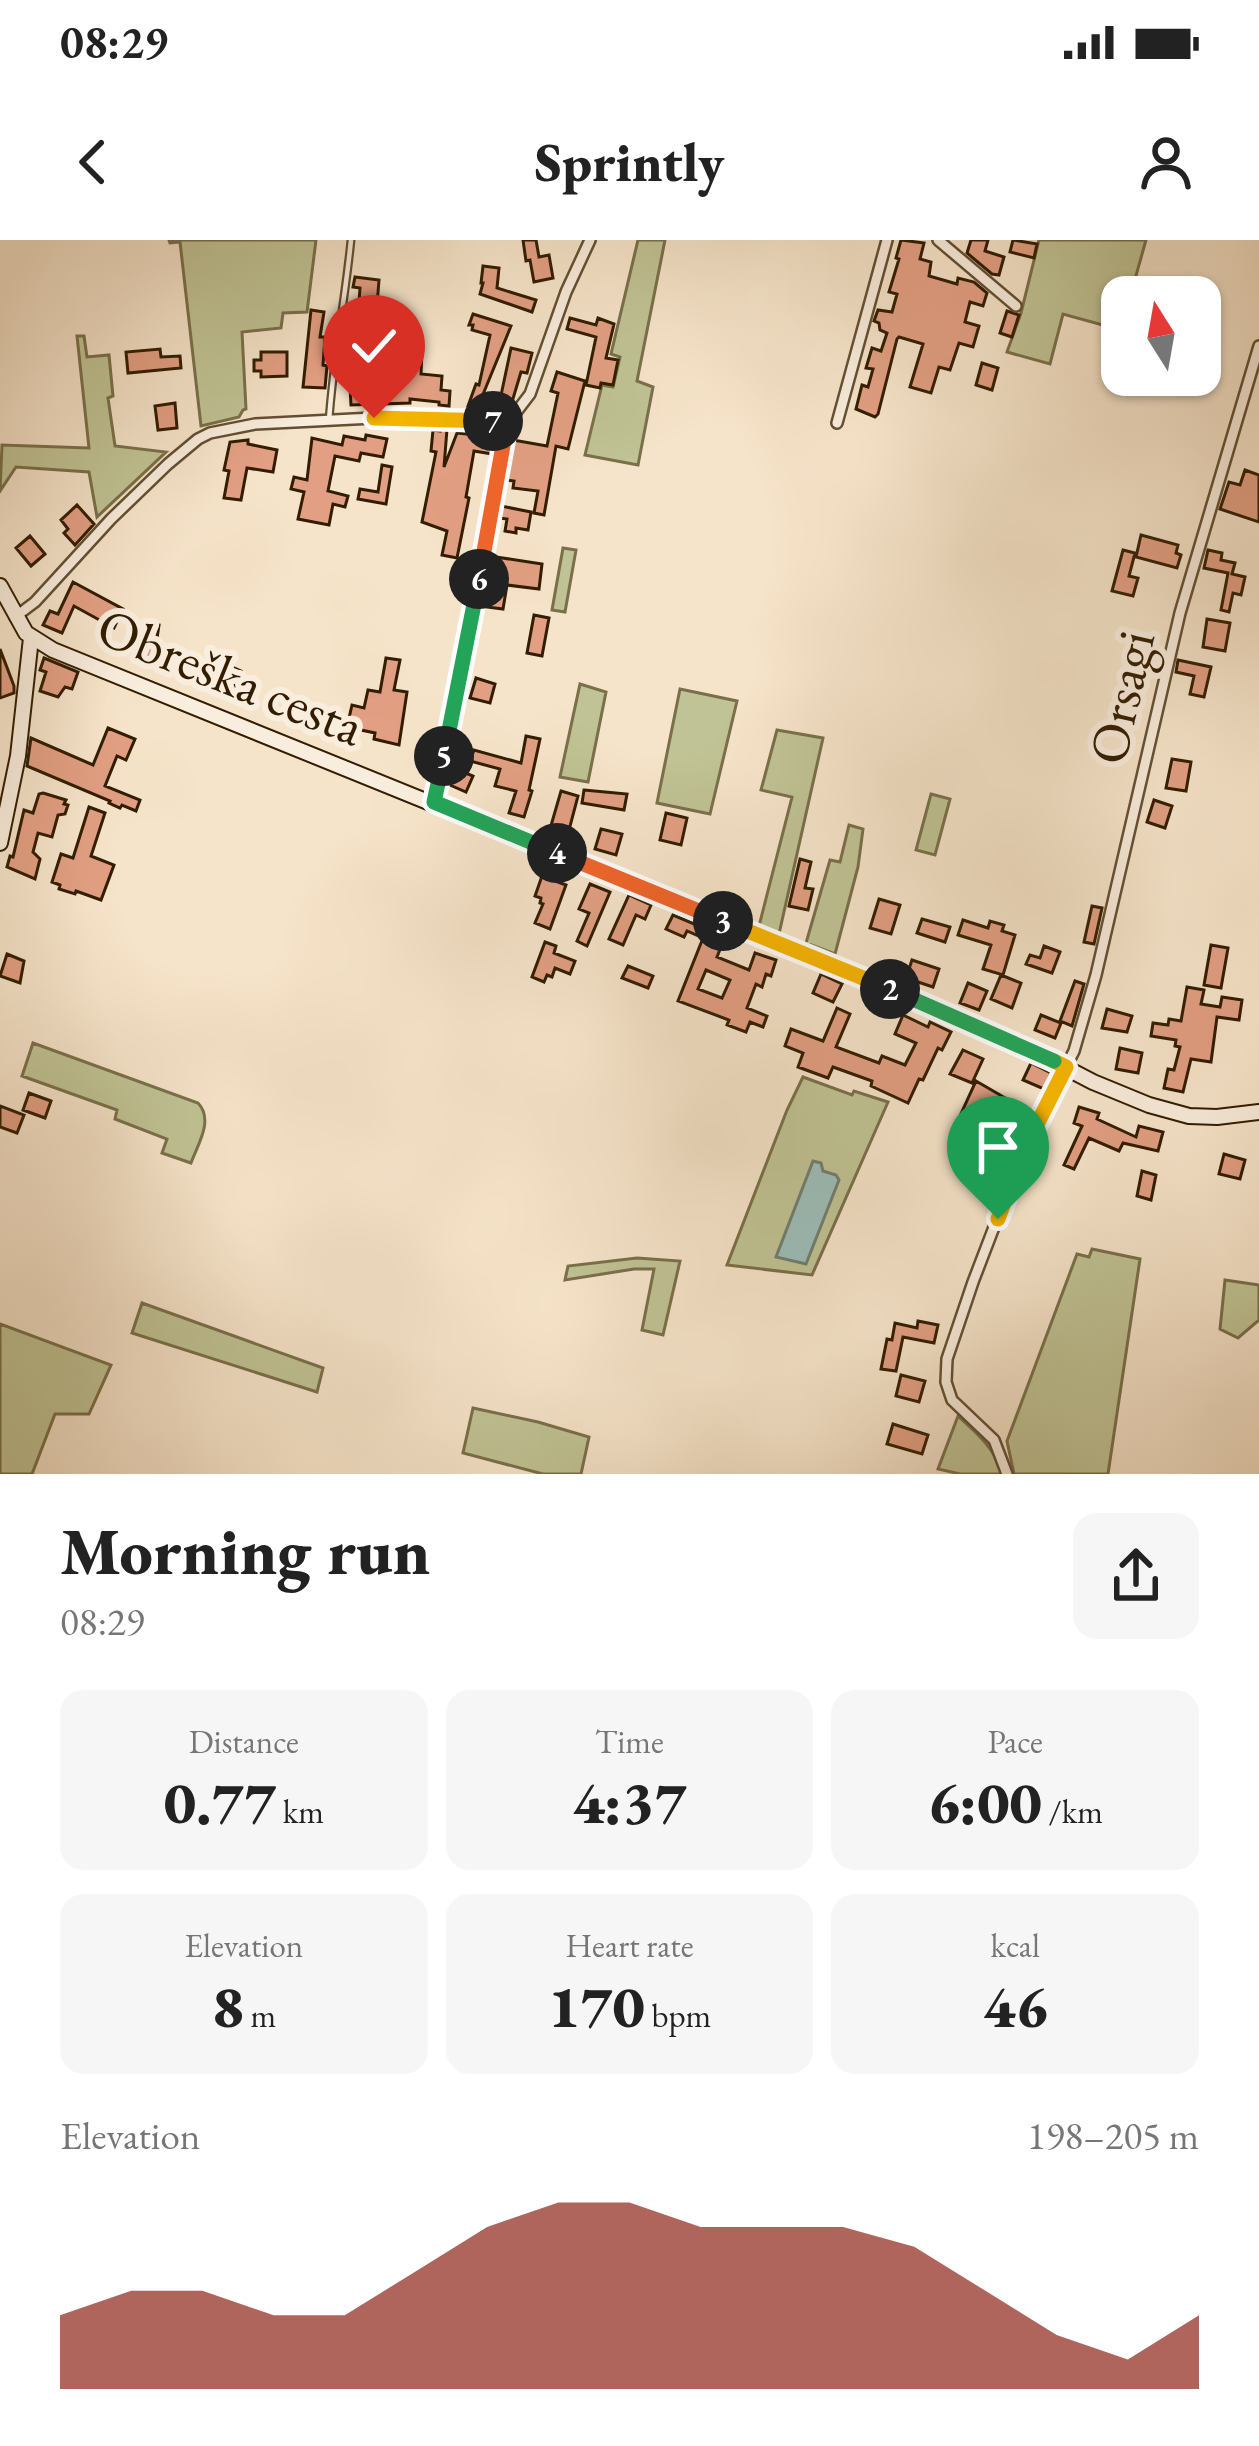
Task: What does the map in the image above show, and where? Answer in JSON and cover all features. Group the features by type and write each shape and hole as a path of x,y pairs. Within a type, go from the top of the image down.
{"main road":[{"name":"Obreška cesta","path":"0,586 31,638 53,650 966,1020 1124,1096 1172,1113 1217,1117 1259,1112"},
{"path":"0,843 18,756 31,638"}],"street":[{"path":"15,617 198,439 237,425 406,417 508,418 530,394 590,240"},
{"path":"837,423 887,240"},
{"path":"938,240 1016,306"},
{"name":"Orsagi","path":"1007,1474 994,1441 952,1400 945,1370 1022,1154 1074,1051 1180,613 1259,346"},
{"path":"434,802 508,418"}],"lane":[{"path":"329,421 351,240"}],"green space":[{"path":"169,240 316,240 307,312 283,313 281,328 242,332 246,409 239,417 201,426 180,242"},
{"path":"638,240 665,240 637,381 653,387 638,465 585,455 602,385 613,387 620,357 611,354"},
{"path":"1039,240 1146,240 1136,276 1101,276 1101,324 1063,314 1050,364 1007,352"},
{"path":"77,336 84,336 87,357 109,355 113,396 108,398 115,446 166,452 97,517 89,472 16,467 0,491 2,445 89,448"},
{"path":"563,548 576,550 565,612 552,610"},
{"path":"580,684 606,692 588,782 560,777"},
{"path":"680,689 737,701 710,814 657,803"},
{"path":"777,730 823,738 779,934 759,926 792,797 761,790"},
{"path":"931,794 950,799 935,855 916,850"},
{"path":"849,825 863,829 835,954 806,943 830,860 840,862"},
{"path":"33,1043 198,1103 205,1124 191,1163 162,1153 167,1139 115,1119 117,1110 22,1076"},
{"path":"803,1077 888,1102 812,1275 727,1265 787,1110"},
{"path":"1092,1249 1140,1259 1108,1474 1014,1474 1007,1441 1077,1254 1089,1257"},
{"path":"637,1258 680,1261 663,1335 642,1330 654,1269 565,1280 568,1266"},
{"path":"1225,1280 1259,1285 1259,1320 1238,1338 1220,1329"},
{"path":"142,1303 323,1368 317,1392 132,1333"},
{"path":"0,1324 111,1365 89,1414 55,1414 32,1474 0,1474"},
{"path":"473,1408 589,1437 581,1474 543,1474 463,1453"},
{"path":"958,1416 990,1449 1003,1474 938,1469"}],"water":[{"path":"813,1161 839,1180 806,1264 776,1257"}],"building":[{"path":"523,240 536,240 539,257 549,255 553,278 534,282"},
{"path":"901,240 924,243 920,259 931,262 929,276 957,284 958,278 974,282 987,293 983,306 970,302 965,322 979,326 973,347 959,343 950,370 939,367 931,393 910,387 923,344 897,339 875,417 856,409 862,385 868,387 873,369 866,368 872,348 881,351 887,333 874,321 878,310 892,312 897,294 889,292"},
{"path":"971,240 988,240 985,251 1004,257 999,275 967,253"},
{"path":"1013,240 1037,244 1034,258 1010,252"},
{"path":"483,266 499,268 497,288 536,300 532,312 480,294"},
{"path":"355,277 379,280 375,330 357,329 360,288 353,287"},
{"path":"311,310 324,312 320,337 325,337 325,388 303,387"},
{"path":"1007,311 1019,315 1012,337 1000,333"},
{"path":"473,314 511,326 477,409 468,406 479,385 490,335 472,330"},
{"path":"570,318 596,325 598,318 614,324 606,358 618,360 613,385 586,385 596,337 567,329"},
{"path":"375,343 411,343 411,351 422,351 421,374 442,376 441,390 450,391 449,406 410,399 410,403 351,405 350,387 372,386"},
{"path":"511,348 532,353 512,402 500,400"},
{"path":"160,349 161,357 180,356 181,368 128,373 126,352"},
{"path":"261,352 287,352 287,376 261,377 261,371 254,371 254,360 261,360"},
{"path":"982,363 998,368 992,390 976,385"},
{"path":"557,372 585,381 568,449 556,446 544,515 534,513 538,491 513,488 514,481 507,480 513,440 547,446 558,393 551,391"},
{"path":"175,403 177,428 158,430 155,406"},
{"path":"447,429 444,467 457,433 495,437 492,454 474,451 457,558 442,555 447,531 422,522 436,452 431,451 433,430"},
{"path":"366,435 387,439 383,457 361,453 359,461 335,456 328,491 348,496 345,507 333,504 329,525 298,519 304,492 291,489 294,477 307,480 312,438 342,445 344,436 365,440"},
{"path":"248,440 248,444 277,450 273,472 247,468 241,500 224,498 230,442"},
{"path":"382,465 392,467 386,504 358,499 360,489 378,492"},
{"path":"1245,470 1259,475 1259,522 1220,509 1229,482 1240,485"},
{"path":"77,505 94,524 75,545 64,533 68,529 61,520"},
{"path":"501,506 531,512 528,530 505,531 507,519 499,518"},
{"path":"1141,535 1178,545 1177,568 1136,557"},
{"path":"30,536 45,554 31,566 16,548"},
{"path":"1123,550 1135,553 1129,576 1138,578 1133,596 1112,591"},
{"path":"1208,550 1222,553 1221,560 1235,563 1232,574 1245,577 1241,595 1233,593 1229,612 1221,610 1228,573 1204,568"},
{"path":"496,557 542,564 539,589 507,585 503,609 487,607"},
{"path":"73,582 123,609 114,628 74,606 62,633 43,625 50,611 58,614"},
{"path":"534,615 549,618 542,656 527,653"},
{"path":"1207,619 1230,623 1225,651 1203,647"},
{"path":"137,622 159,625 154,658 132,654"},
{"path":"0,649 14,693 0,698"},
{"path":"44,658 78,672 72,689 65,687 58,697 40,691 46,672 40,670"},
{"path":"386,658 400,660 394,690 407,692 399,745 347,727 352,705 364,708 368,690 380,692"},
{"path":"1178,660 1211,667 1204,697 1190,694 1194,676 1176,672"},
{"path":"221,662 241,671 233,690 212,681"},
{"path":"476,678 495,684 490,703 470,698"},
{"path":"108,728 135,739 126,760 117,756 105,786 140,800 136,811 27,766 31,738 93,765"},
{"path":"526,736 540,739 524,817 509,813 516,791 495,786 500,769 470,761 474,750 521,763"},
{"path":"1172,759 1191,762 1186,791 1166,788"},
{"path":"456,769 473,776 466,792 450,785"},
{"path":"584,790 627,794 624,810 582,803"},
{"path":"561,791 578,796 568,834 550,829"},
{"path":"43,793 66,800 68,805 65,814 58,815 52,837 38,833 33,852 40,859 35,879 7,867 24,810 33,813"},
{"path":"1154,800 1172,806 1165,828 1147,822"},
{"path":"89,807 105,813 91,856 114,865 101,900 59,889 52,882 61,854 73,858"},
{"path":"666,813 687,818 681,845 660,840"},
{"path":"601,829 622,834 616,855 595,849"},
{"path":"800,859 811,862 805,888 813,889 808,910 789,906"},
{"path":"542,876 566,885 550,929 535,923 543,904 535,896"},
{"path":"590,884 610,892 587,946 577,941 589,913 579,909"},
{"path":"629,895 651,905 645,919 636,915 623,945 609,939"},
{"path":"879,899 900,905 891,934 870,928"},
{"path":"1092,906 1102,908 1094,944 1084,942"},
{"path":"673,915 725,937 717,957 749,970 755,953 776,960 762,987 756,984 747,1008 767,1016 763,1027 750,1022 746,1032 727,1025 729,1020 678,1001 703,938 666,929","holes":["706,970 730,980 722,998 698,989"]},
{"path":"922,919 950,927 945,942 917,933"},
{"path":"963,920 988,928 990,921 1004,925 1002,931 1015,935 1003,975 983,969 991,945 958,935"},
{"path":"545,942 556,946 554,953 575,961 570,974 555,968 544,982 532,977"},
{"path":"1211,945 1228,948 1221,988 1204,985"},
{"path":"1044,946 1060,952 1052,973 1026,964 1030,955 1040,958"},
{"path":"7,954 24,961 20,983 0,976"},
{"path":"912,960 939,969 933,987 906,978"},
{"path":"628,966 653,976 648,988 622,978"},
{"path":"821,974 842,984 833,1002 813,993"},
{"path":"1001,975 1021,983 1012,1008 991,999"},
{"path":"1075,981 1084,984 1072,1026 1060,1021"},
{"path":"968,983 987,991 979,1010 960,1003"},
{"path":"1187,987 1204,990 1201,1004 1220,1007 1222,997 1242,1000 1239,1020 1217,1017 1211,1062 1191,1059 1183,1092 1164,1088 1180,1047 1175,1046 1176,1040 1151,1036 1153,1023 1181,1021"},
{"path":"837,1008 850,1014 836,1047 879,1063 882,1056 905,1065 916,1043 895,1034 903,1015 951,1032 908,1103 871,1086 872,1081 833,1067 828,1078 798,1067 803,1053 785,1046 791,1029 823,1041"},
{"path":"1107,1009 1132,1016 1127,1032 1102,1028"},
{"path":"1041,1015 1061,1023 1055,1038 1035,1030"},
{"path":"1120,1048 1142,1053 1138,1073 1116,1069"},
{"path":"963,1050 983,1059 972,1083 950,1074"},
{"path":"1031,1063 1051,1073 1044,1089 1023,1080"},
{"path":"976,1081 1026,1110 1017,1131 979,1113 975,1122 960,1116"},
{"path":"29,1093 51,1101 45,1118 23,1110"},
{"path":"0,1106 24,1115 17,1133 0,1127"},
{"path":"1079,1107 1099,1113 1097,1119 1136,1137 1139,1126 1163,1132 1158,1151 1123,1143 1119,1151 1089,1138 1074,1169 1064,1165 1082,1126 1074,1123"},
{"path":"1224,1154 1245,1160 1240,1179 1219,1174"},
{"path":"1142,1171 1156,1175 1151,1200 1137,1196"},
{"path":"918,1321 938,1325 934,1343 903,1337 896,1371 881,1369 895,1323 917,1328"},
{"path":"901,1375 925,1381 919,1402 896,1396"},
{"path":"893,1424 928,1435 922,1454 887,1444"}],"route":[{"path":"374,418 508,418 434,802 966,1020 1066,1067 1022,1154 998,1219"}]}
